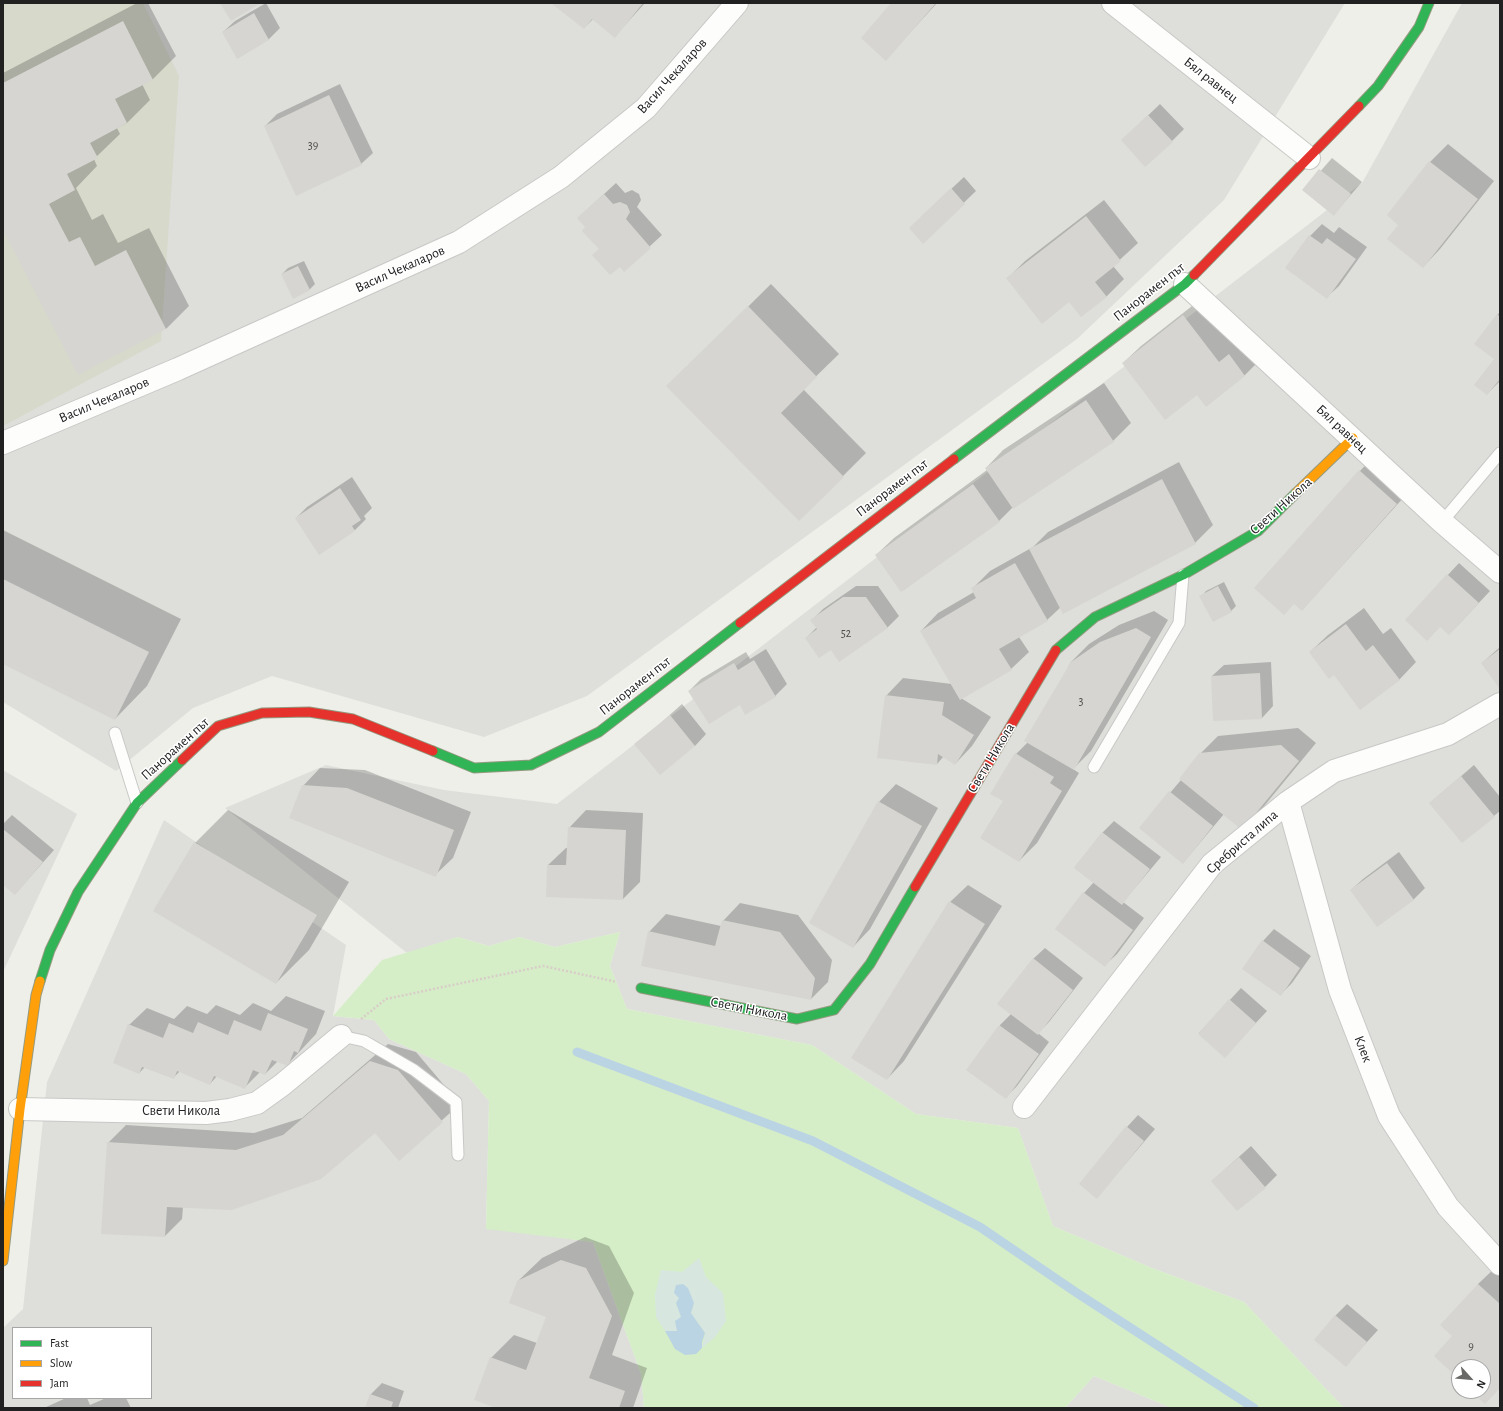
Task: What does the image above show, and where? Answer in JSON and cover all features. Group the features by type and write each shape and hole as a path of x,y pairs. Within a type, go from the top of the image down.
{"main road":[{"name":"Панорамен път","path":"3,1262 20,1109 36,995 50,950 78,892 137,803 218,726 262,713 309,712 353,719 474,768 531,765 599,732 850,538 1185,284 1378,86 1419,27 1429,3"},
{"name":"Свети Никола","path":"641,988 797,1019 834,1010 870,964 1055,651 1095,617 1183,575 1258,531 1353,438"}],"street":[{"name":"Васил Чекаларов","path":"3,442 178,369 459,242 561,177 646,108 737,3"},
{"name":"Бял равнец","path":"1113,3 1309,158"},
{"name":"Бял равнец","path":"1185,284 1442,522 1500,572"},
{"name":"Сребриста липа","path":"1024,1107 1212,864 1288,802 1334,771 1448,734 1500,704"},
{"name":"Клек","path":"1288,802 1340,990 1389,1116 1448,1207 1500,1264"},
{"name":"Свети Никола","path":"20,1109 206,1113 230,1110 257,1103 282,1085 341,1036"}],"lane":[{"path":"1442,522 1500,452"},
{"path":"1094,767 1179,623 1183,575"},
{"path":"115,733 137,803"},
{"path":"341,1036 364,1042 414,1070 456,1102 458,1155"}],"path":[{"path":"341,1036 386,999 543,966 641,988"}],"shaded area":[{"path":"3,3 1345,3 1224,200 1077,339 587,696 484,737 272,676 193,708 116,771 3,702"},
{"path":"3,3 143,3 179,76 161,341 3,426"},
{"path":"1462,3 1500,3 1500,1408 1344,1408 1244,1302 1152,1268 1053,1226 1018,1128 916,1114 812,1045 627,1009 610,966 620,932 555,947 519,937 489,946 458,937 407,953 225,808 326,765 444,790 557,804 1362,183"},
{"path":"3,770 77,814 3,972"},
{"path":"164,820 346,945 333,1016 374,1020 389,1039 466,1074 489,1101 486,1228 593,1242 641,1374 644,1408 3,1408 3,1328 23,1309 47,1082"},
{"path":"699,1258 706,1277 723,1293 726,1321 715,1337 702,1348 705,1333 691,1313 694,1303 679,1298 676,1303 681,1317 677,1331 665,1331 656,1317 655,1295 661,1270 682,1272"},
{"path":"1094,1376 1172,1408 1065,1408"}],"green space":[{"path":"620,932 610,966 627,1009 812,1045 916,1114 1018,1128 1053,1226 1152,1268 1244,1302 1344,1408 1172,1408 1094,1376 1065,1408 644,1408 641,1374 593,1242 486,1229 489,1101 466,1074 389,1039 374,1020 333,1016 382,960 458,937 489,946 519,937 555,947"}],"water":[{"path":"683,1284 688,1288 694,1303 691,1313 705,1333 702,1348 696,1354 685,1355 675,1349 665,1331 677,1331 675,1321 681,1317 676,1303 679,1298 674,1293 676,1285"}],"building":[{"path":"220,3 261,3 231,21"},
{"path":"551,3 643,3 615,38 592,19 584,29"},
{"path":"891,3 936,3 886,61 861,38"},
{"path":"254,13 269,40 237,59 222,32"},
{"path":"123,21 153,80 115,99 127,123 90,143 98,158 67,174 75,190 49,204 69,242 80,237 95,266 126,250 166,329 78,375 3,230 3,83"},
{"path":"329,95 362,165 296,196 264,126"},
{"path":"1148,115 1173,142 1145,167 1121,140"},
{"path":"1429,161 1478,199 1423,268 1387,239 1398,225 1387,215"},
{"path":"1319,169 1351,194 1334,216 1302,190"},
{"path":"951,188 965,204 923,244 909,228"},
{"path":"604,194 613,204 620,202 627,205 630,212 626,219 651,248 624,272 620,267 610,275 592,255 599,249 582,231 585,227 577,218"},
{"path":"1086,216 1121,261 1095,282 1107,297 1081,317 1069,302 1042,324 1006,278"},
{"path":"1309,235 1322,244 1327,238 1356,259 1327,299 1285,268"},
{"path":"298,266 310,290 293,299 281,274"},
{"path":"748,306 817,377 781,413 844,477 799,521 666,386"},
{"path":"1497,314 1500,317 1500,379 1487,395 1474,385 1494,359 1474,344"},
{"path":"1183,315 1219,362 1229,354 1245,376 1206,407 1197,395 1165,420 1122,363"},
{"path":"1086,400 1114,442 1013,509 985,468"},
{"path":"1359,470 1397,504 1302,611 1294,604 1284,615 1254,588"},
{"path":"1162,479 1196,544 1063,614 1029,549"},
{"path":"973,484 1000,522 901,592 875,555"},
{"path":"340,488 361,520 352,526 355,531 319,555 295,518"},
{"path":"1015,563 1048,621 999,649 1012,670 960,700 920,631 976,598 971,588"},
{"path":"1447,574 1479,603 1449,635 1440,627 1427,641 1405,620"},
{"path":"3,579 149,652 115,720 3,664"},
{"path":"1218,586 1232,612 1213,622 1199,596"},
{"path":"843,597 866,597 888,628 839,662 831,650 819,658 805,638 817,629 810,620"},
{"path":"1346,624 1366,651 1373,645 1400,680 1360,710 1334,675 1329,679 1309,652"},
{"path":"1136,628 1151,637 1074,770 1024,741 1071,662 1100,642"},
{"path":"1500,649 1500,689 1481,663"},
{"path":"754,660 776,697 745,715 740,705 709,724 688,691 734,663 738,670"},
{"path":"1260,673 1262,719 1213,721 1211,676"},
{"path":"885,695 944,702 942,715 974,735 955,765 938,754 937,765 877,758"},
{"path":"670,715 695,746 660,775 634,744"},
{"path":"1281,745 1299,761 1242,830 1179,779 1199,753"},
{"path":"1015,753 1054,777 1050,783 1062,791 1019,862 980,838 1003,801 990,794"},
{"path":"1461,776 1495,817 1462,843 1429,803"},
{"path":"302,785 347,788 454,830 436,877 289,818"},
{"path":"1169,791 1213,826 1183,864 1139,828"},
{"path":"878,801 922,826 853,948 809,923"},
{"path":"568,827 626,830 623,900 546,897 547,865 566,865"},
{"path":"3,829 43,862 15,895 3,885"},
{"path":"1102,832 1150,869 1122,905 1074,868"},
{"path":"194,842 317,915 276,984 153,911"},
{"path":"1387,863 1414,900 1377,927 1350,890"},
{"path":"1083,892 1133,930 1105,967 1055,929"},
{"path":"949,901 985,924 887,1080 851,1058"},
{"path":"722,920 780,932 815,978 811,1000 641,966 648,931 715,946"},
{"path":"1262,940 1300,968 1281,996 1242,969"},
{"path":"1033,958 1073,990 1038,1035 997,1004"},
{"path":"1229,999 1256,1023 1225,1058 1198,1034"},
{"path":"268,1013 308,1029 298,1053 294,1051 288,1066 272,1060 265,1075 253,1070 245,1089 214,1076 210,1085 177,1071 174,1079 142,1067 139,1074 113,1063 128,1024 163,1038 169,1023 193,1033 198,1022 228,1035 234,1020 261,1031"},
{"path":"999,1025 1039,1054 1006,1099 966,1070"},
{"path":"370,1061 398,1070 443,1122 399,1161 375,1133 321,1179 232,1210 167,1207 165,1237 101,1234 107,1142 236,1150 283,1135"},
{"path":"1126,1126 1144,1141 1097,1199 1079,1184"},
{"path":"1239,1157 1266,1188 1237,1211 1211,1181"},
{"path":"561,1260 586,1268 612,1316 589,1378 625,1391 619,1408 496,1408 474,1400 490,1357 526,1370 546,1317 509,1303 517,1281"},
{"path":"1478,1284 1500,1304 1500,1388 1491,1398 1491,1359 1451,1359 1451,1372 1434,1356 1452,1336 1440,1325"},
{"path":"1335,1315 1367,1342 1346,1367 1314,1340"},
{"path":"370,1394 393,1402 391,1408 365,1408"},
{"path":"1480,1399 1490,1399 1485,1404"}],"waterway":[{"path":"577,1052 813,1141 980,1227 1077,1293 1254,1408"}],"traffic: fast":[{"path":"1359,106 1378,86 1419,27 1429,3"},
{"path":"954,459 1185,284 1194,275"},
{"path":"1056,650 1095,617 1183,575 1258,531 1296,493"},
{"path":"433,751 474,768 531,765 599,732 740,623"},
{"path":"40,981 50,950 78,892 137,803 182,760"},
{"path":"641,988 797,1019 834,1010 870,964 915,887"}],"traffic: slow":[{"path":"1296,493 1353,438"},
{"path":"3,1261 20,1109 36,995 40,981"}],"traffic: jam":[{"path":"1194,275 1359,106"},
{"path":"740,623 954,459"},
{"path":"915,887 1056,650"},
{"path":"182,760 218,726 262,713 309,712 353,719 433,751"}]}
